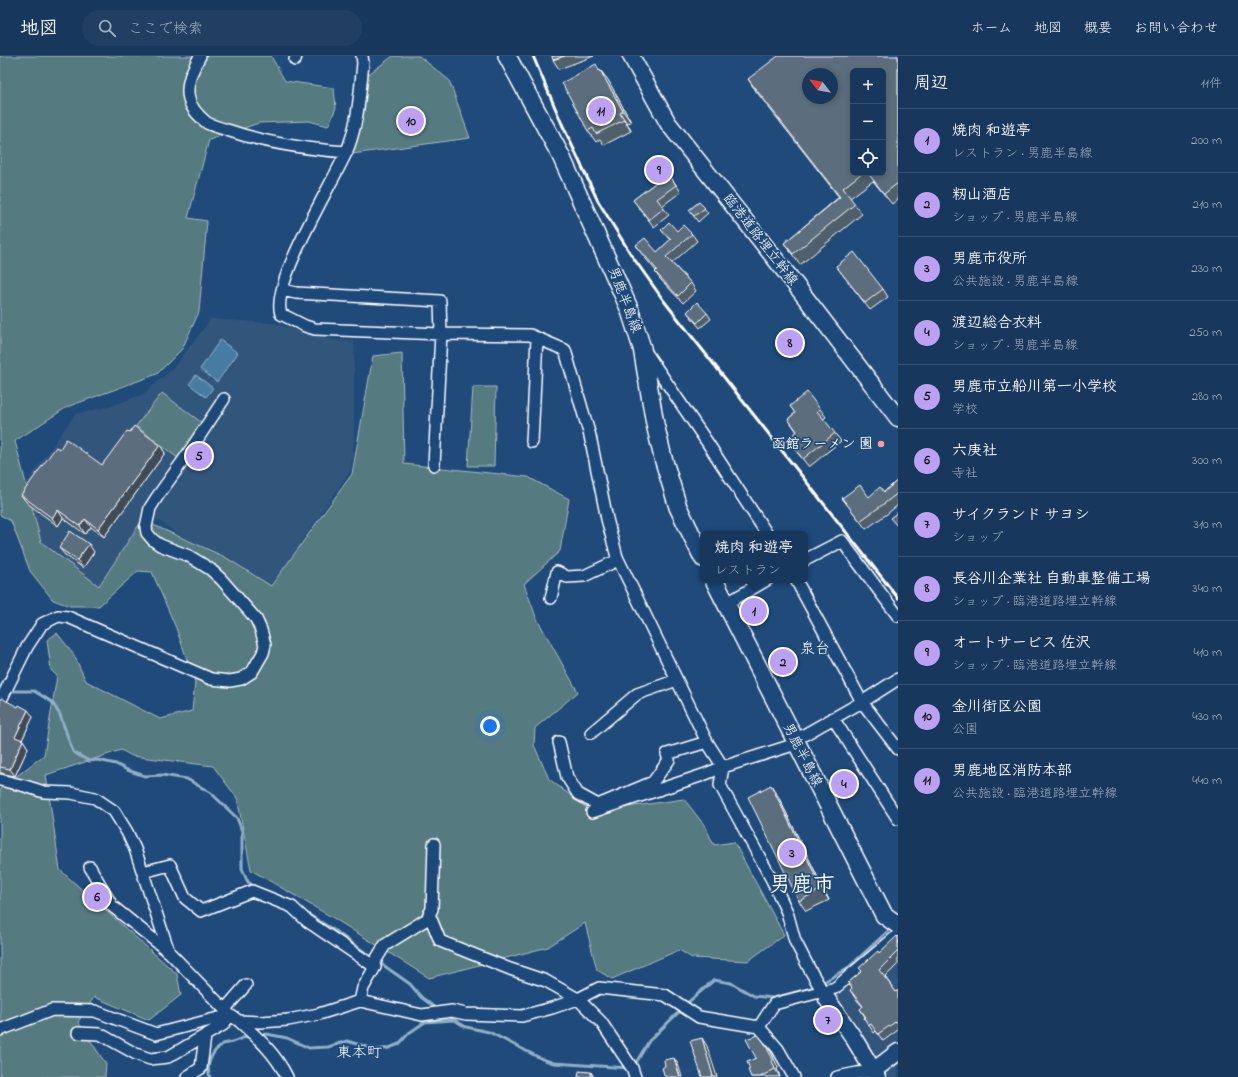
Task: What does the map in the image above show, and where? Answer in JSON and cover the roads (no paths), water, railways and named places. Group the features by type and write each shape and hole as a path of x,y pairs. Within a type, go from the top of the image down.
{"main road":[{"name":"男鹿半島線","path":"507,56 561,156 629,308 642,348 655,424 663,458 678,507 700,552"},
{"name":"男鹿半島線","path":"715,583 884,915 898,925"}],"street":[{"path":"200,56 191,72 188,88 189,99 194,110 208,123 250,138 347,152"},
{"path":"362,56 363,63 357,114 347,152 296,250 282,290 278,308 281,314 305,326 316,329 441,334 530,335 565,350 590,436 607,520 618,560 707,742 723,767 720,784 772,880 787,912 795,941 825,995 875,1074"},
{"name":"臨港道路埋立幹線","path":"631,56 668,124 795,284 898,418"},
{"path":"282,290 296,293 440,301 441,334 434,465"},
{"path":"532,442 537,338"},
{"path":"642,348 707,442 765,531"},
{"path":"0,702 27,647 42,624 58,616 68,617 211,679 230,681 241,679 252,672 263,653 265,645 256,619 221,579 210,569 189,556 153,540 147,534 146,527 150,508 224,399"},
{"path":"808,558 842,541 898,616"},
{"path":"551,598 557,572 567,577 584,576 618,560"},
{"path":"725,604 763,583"},
{"path":"798,583 862,702 898,749"},
{"path":"592,812 796,742 898,678"},
{"path":"591,733 637,694 677,680"},
{"path":"833,718 898,819"},
{"path":"559,742 567,777 578,794 598,805 653,782 669,760 667,754 707,742"},
{"path":"0,780 44,792 71,793 95,798 114,811 136,849 169,952"},
{"path":"360,1001 363,988 374,967 375,961 385,945 427,919 430,914 432,908 434,844"},
{"path":"143,872 170,865 185,898 201,911 252,891 292,908 307,921 375,961"},
{"path":"90,867 112,906 169,952 231,1015 260,1039 280,1063 287,1077"},
{"path":"430,914 440,941 510,969 546,981 578,999 601,1022 632,1068 635,1077"},
{"path":"759,1027 774,1004 825,995 898,935"},
{"path":"78,1032 100,1034 136,1054 150,1059 168,1057 223,1025 231,1015 246,985"},
{"path":"0,1030 52,1010 95,1011 156,1034 231,1015 261,1022 288,1020 319,1014 360,1001 422,1016 452,1011 466,1014 522,1016 578,999 599,988 665,995 699,1017 759,1027 778,1049 794,1077"},
{"path":"187,1077 201,1068 205,1036"},
{"path":"837,1077 857,1073 875,1074 898,1052"}],"waterway":[{"path":"14,691 34,691 52,702 60,715 73,752 89,761 98,760 116,764 127,770 145,776 162,775 187,779 211,793 237,818 242,831 242,869 248,882 255,887"},
{"path":"306,913 332,929 410,984 421,997 434,1007"},
{"path":"824,982 849,967 888,931"},
{"path":"685,1005 714,980 731,983 754,996 773,998 815,987"},
{"path":"634,1066 649,1041 682,1009"},
{"path":"451,1018 466,1027 489,1032 542,1059 554,1063 629,1068"},
{"path":"258,1035 267,1034 287,1038 309,1048 328,1047 347,1041 377,1050 389,1048 399,1044 409,1033 425,1022 454,1020"},
{"path":"210,1077 208,1068 209,1063 216,1050 223,1044 250,1036"}],"railway":[{"path":"533,56 562,124 598,201 632,256 664,301 898,598"}],"place":[{"name":"男鹿地区消防本部","path":"601,111"},
{"name":"金川街区公園","path":"411,121"},
{"name":"オートサービス 佐沢","path":"659,170"},
{"name":"長谷川企業社 自動車整備工場","path":"790,343"},
{"name":"函館ラーメン 園","path":"881,444"},
{"name":"男鹿市立船川第一小学校","path":"199,456"},
{"name":"焼肉 和遊亭","path":"754,611"},
{"name":"籾山酒店","path":"783,662"},
{"name":"渡辺総合衣料","path":"844,784"},
{"name":"男鹿市役所","path":"792,853"},
{"name":"六庚社","path":"97,897"},
{"name":"サイクランド サヨシ","path":"828,1020"}],"district":[{"name":"泉台","path":"815,649"},
{"name":"男鹿市","path":"802,886"},
{"name":"東本町","path":"359,1053"}]}
